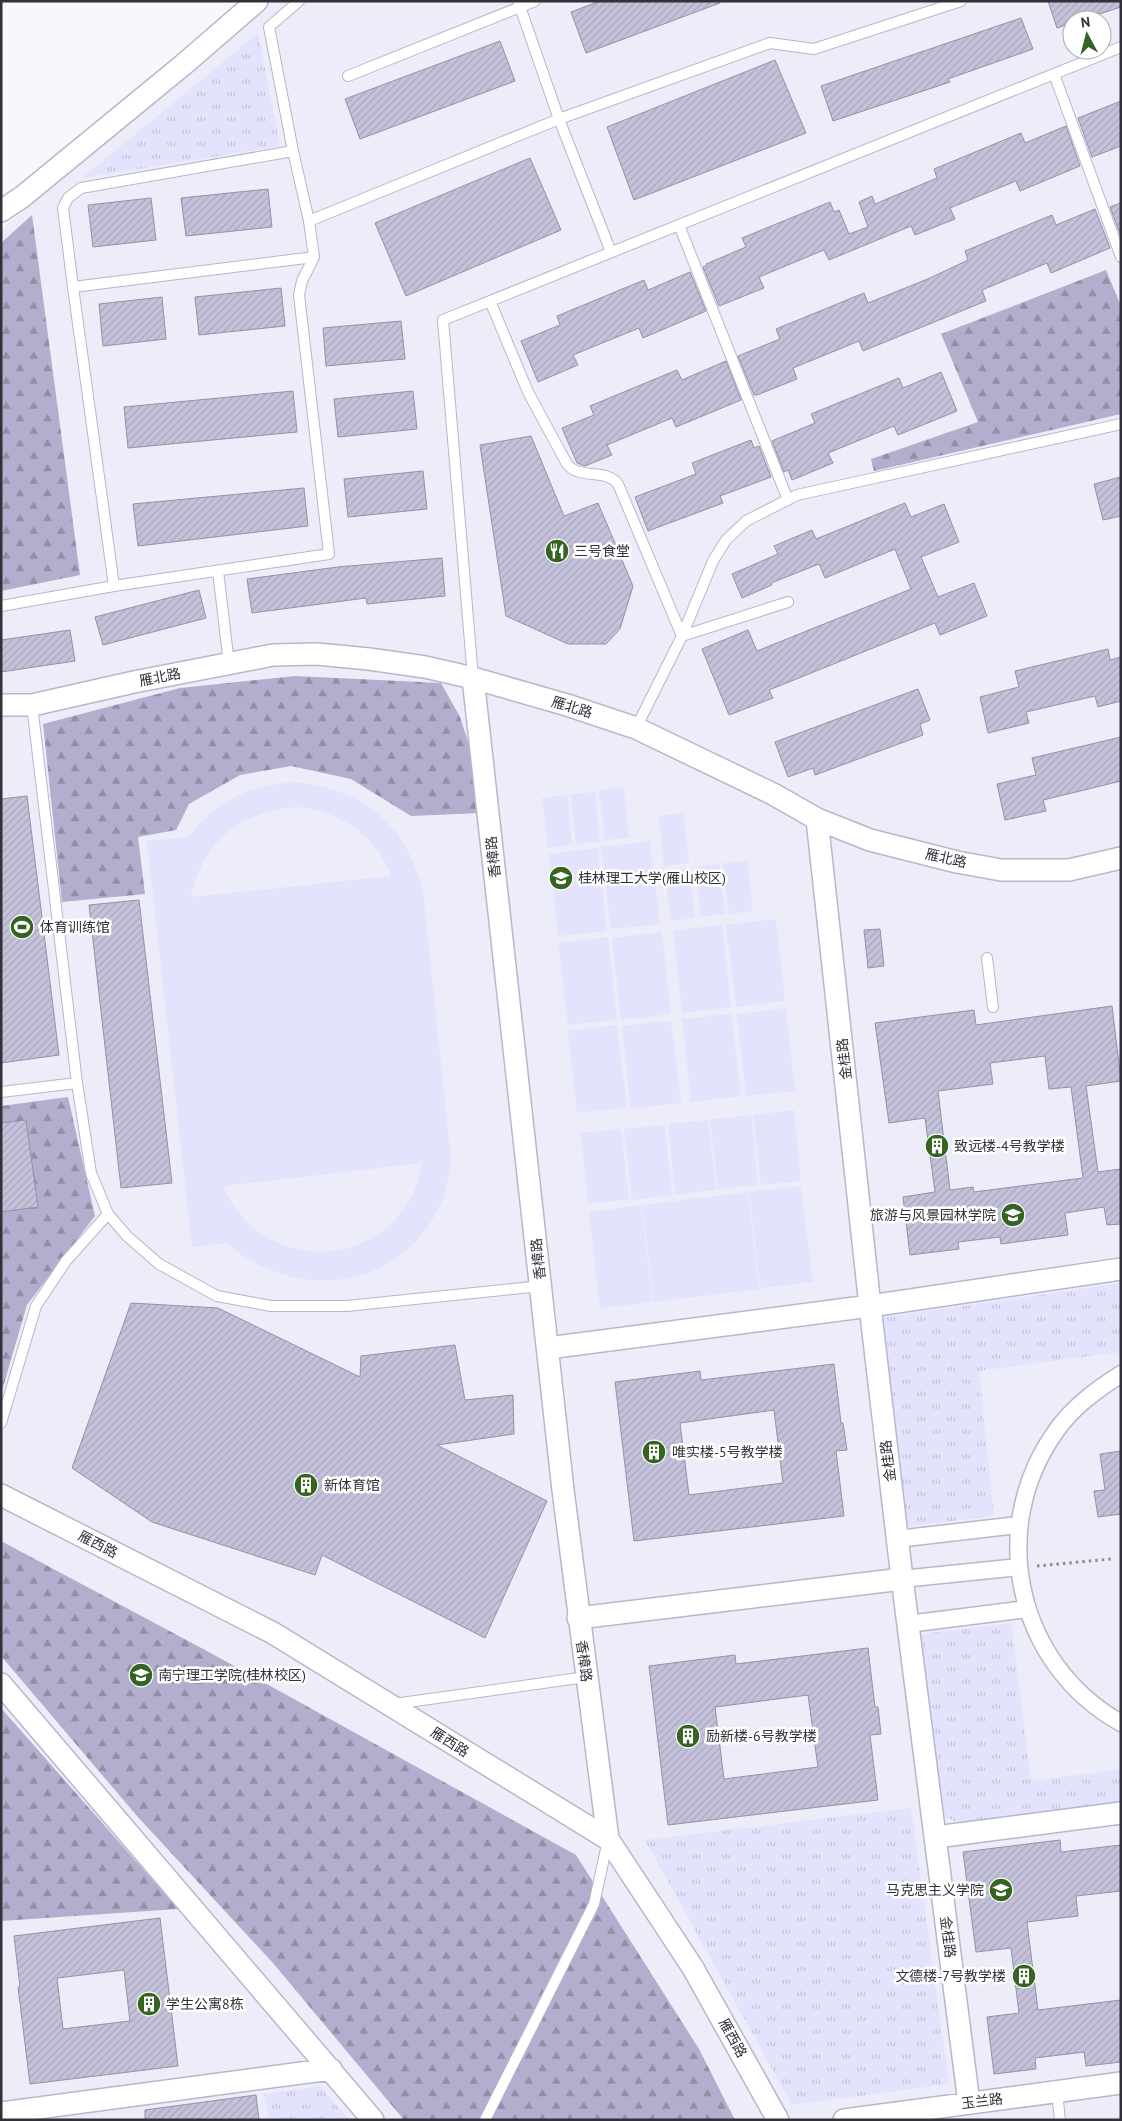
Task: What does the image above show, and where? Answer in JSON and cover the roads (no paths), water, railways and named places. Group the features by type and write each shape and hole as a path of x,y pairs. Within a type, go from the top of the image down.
{"street":[{"path":"1,211 22,197 183,65 257,1"},
{"name":"雁北路","path":"1,705 32,705 134,682 273,655 317,654 425,667 473,678 567,705 636,728 773,794 818,819 870,840 957,862 1001,870 1069,870 1121,858"},
{"name":"香樟路","path":"473,678 578,1618 608,1839"},
{"name":"金桂路","path":"818,819 897,1539 969,2102"},
{"path":"548,1348 870,1306 1121,1269"},
{"path":"1121,1374 1102,1386 1078,1406 1056,1432 1039,1461 1027,1491 1018,1525 1019,1567 1026,1609 1048,1653 1066,1679 1091,1704 1121,1723"},
{"name":"雁西路","path":"1,1495 273,1633 608,1839 693,1968 778,2120"},
{"path":"897,1539 1018,1525"},
{"path":"578,1618 902,1579 1019,1567"},
{"path":"908,1624 1026,1609"},
{"path":"1,1684 373,2120"},
{"path":"936,1837 1121,1813"},
{"path":"2,2113 331,2069"},
{"name":"玉兰路","path":"844,2120 1121,2083"}],"lane":[{"path":"1,606 114,586 329,554 299,295 302,282 314,257 309,222 269,27 299,1"},
{"path":"348,76 520,4 535,1"},
{"path":"309,222 559,119 770,44 814,49 962,1"},
{"path":"520,4 559,119 611,252"},
{"path":"473,678 443,320 1121,47"},
{"path":"1054,74 1121,257"},
{"path":"114,586 63,208 68,198 81,188 293,151"},
{"path":"679,225 788,500"},
{"path":"73,287 314,257"},
{"path":"490,301 528,392 567,464 576,471 607,476 614,479 618,484 682,636"},
{"path":"636,728 682,636 713,561 726,540 746,521 797,495 1121,424"},
{"path":"218,571 229,664"},
{"path":"682,636 788,602"},
{"path":"32,705 77,1083 91,1173 108,1214 127,1236 159,1264 217,1296 270,1306 347,1306 541,1286"},
{"path":"987,958 993,1007"},
{"path":"1,1092 77,1083"},
{"path":"1,1423 36,1306 66,1261 108,1214"},
{"path":"390,1705 586,1677"},
{"path":"485,2120 594,1904 608,1839"},
{"path":"1057,2092 1060,2120"}],"place":[{"name":"三号食堂","path":"557,551"},
{"name":"桂林理工大学(雁山校区)","path":"561,878"},
{"name":"体育训练馆","path":"22,927"},
{"name":"致远楼-4号教学楼","path":"937,1146"},
{"name":"旅游与风景园林学院","path":"1013,1215"},
{"name":"唯实楼-5号教学楼","path":"654,1452"},
{"name":"新体育馆","path":"306,1485"},
{"name":"南宁理工学院(桂林校区)","path":"141,1675"},
{"name":"励新楼-6号教学楼","path":"688,1736"},
{"name":"马克思主义学院","path":"1001,1890"},
{"name":"文德楼-7号教学楼","path":"1024,1976"},
{"name":"学生公寓8栋","path":"149,2004"}]}
